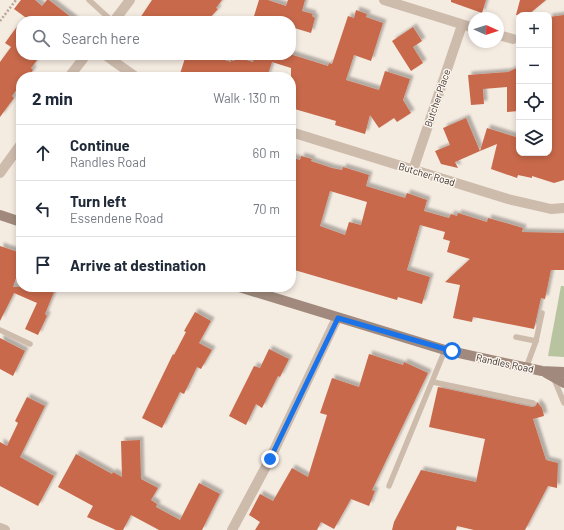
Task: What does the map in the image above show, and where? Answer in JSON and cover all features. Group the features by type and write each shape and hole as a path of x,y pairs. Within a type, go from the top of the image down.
{"street":[{"path":"117,16 130,0"},
{"path":"384,0 468,26"},
{"name":"Butcher Place","path":"413,170 462,25"},
{"path":"504,37 513,39"},
{"path":"73,72 82,60"},
{"path":"112,60 129,72"},
{"name":"Butcher Road","path":"296,134 508,199 551,209 564,208"},
{"path":"0,173 16,151"},
{"path":"0,216 16,221"},
{"name":"Randles Road","path":"254,292 445,350 542,371 564,372"},
{"path":"232,530 270,459 338,318"},
{"name":"Randles Road","path":"542,371 564,383"},
{"path":"0,528 5,530"}],"lane":[{"path":"89,0 107,16"},
{"path":"526,368 536,341 542,313"},
{"path":"0,330 30,344"},
{"path":"516,337 536,341"},
{"path":"389,486 445,350"},
{"path":"554,377 564,402"},
{"path":"433,382 532,403"}],"path":[{"path":"0,20 16,0"}],"green space":[{"path":"561,286 564,286 564,357 548,356"}],"building":[{"path":"21,0 35,0 42,6 47,0 49,0 70,16 24,16 14,9"},
{"path":"152,0 222,0 216,8 218,9 212,16 141,16"},
{"path":"259,0 268,0 286,6 288,0 305,0 302,11 313,14 312,16 315,18 311,33 296,28 296,16 254,16"},
{"path":"451,0 486,0 482,12 451,2"},
{"path":"520,0 546,0 532,12 517,12"},
{"path":"356,10 367,14 366,17 383,23 371,61 354,55 346,80 379,90 385,71 410,79 403,100 411,113 397,122 394,118 379,128 370,115 365,134 335,125 336,121 296,109 296,72 291,72 291,68 272,62 269,72 181,72 184,60 224,60 231,62 231,60 246,60 253,62 254,60 296,60 296,56 328,66 329,63 332,64 348,16 354,18"},
{"path":"564,15 564,180 554,183 532,176 532,178 518,175 517,178 491,169 497,144 480,151 487,128 516,137 516,156 552,156 552,17"},
{"path":"413,27 422,41 413,47 423,63 411,71 392,41"},
{"path":"16,28 16,60 37,60 31,68 33,70 32,72 16,72 16,91 12,96 14,98 0,117 0,62 11,47 5,43"},
{"path":"516,68 516,111 507,112 507,87 483,89 484,104 471,105 468,75 508,72"},
{"path":"466,118 480,151 455,162 458,168 441,164 435,151 450,145 443,128"},
{"path":"301,156 332,168 342,170 343,167 369,175 366,186 405,198 407,193 427,200 424,211 449,218 451,214 457,216 458,213 487,222 488,218 523,228 522,232 564,233 564,270 551,270 545,299 541,298 534,329 473,317 472,322 453,318 460,285 445,282 470,259 447,252 450,241 443,239 445,232 420,225 407,270 430,277 422,304 398,297 397,300 296,270 296,159 300,160","holes":["330,191 367,202 361,225 349,222 345,235 320,226"]},
{"path":"0,246 16,251 16,278 13,287 16,287 16,292 54,292 45,314 47,316 38,335 25,329 37,303 14,293 0,321"},
{"path":"195,312 211,321 199,343 212,350 201,369 197,367 184,394 180,392 162,428 142,418 173,354 174,355 186,332 184,331"},
{"path":"0,338 25,351 13,376 0,369"},
{"path":"269,349 289,359 280,377 278,376 262,408 256,404 246,425 229,416 254,366 260,368"},
{"path":"369,354 403,365 404,362 428,373 372,490 375,491 369,506 351,499 334,529 321,522 317,530 255,530 260,522 249,515 260,494 273,501 292,468 308,477 327,415 320,413 332,378 359,387"},
{"path":"438,387 532,407 536,406 537,402 542,408 544,416 533,419 546,460 558,463 557,488 548,486 525,530 474,530 457,526 456,530 392,530 394,522 421,470 476,482 485,439 429,427"},
{"path":"27,397 45,406 20,457 54,476 38,506 0,486 0,442 7,446 18,423 15,421"},
{"path":"140,440 141,479 158,488 151,500 157,504 156,507 180,520 199,483 220,494 202,530 159,530 131,515 123,530 116,530 87,517 93,506 58,487 76,454 112,474 113,472 122,477 121,441"}],"route":[{"path":"270,459 338,318 452,351"}]}
